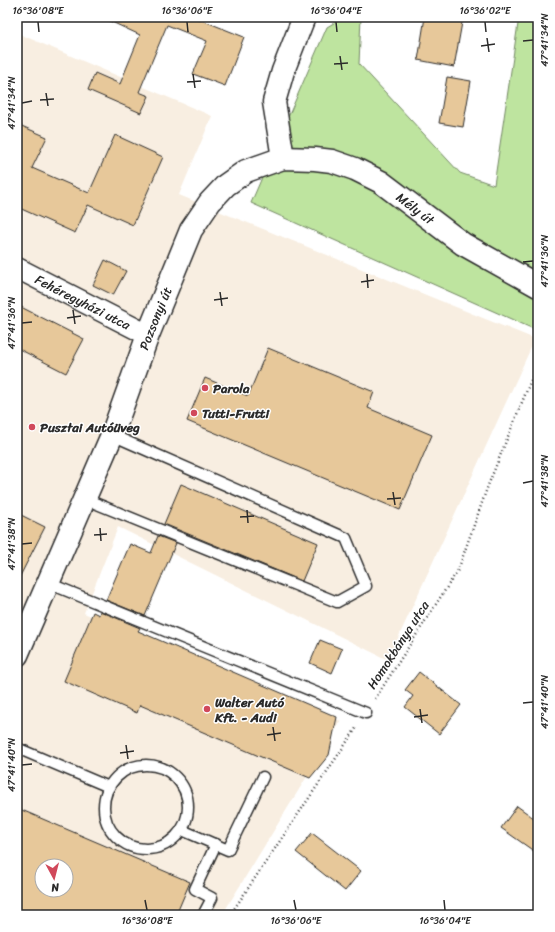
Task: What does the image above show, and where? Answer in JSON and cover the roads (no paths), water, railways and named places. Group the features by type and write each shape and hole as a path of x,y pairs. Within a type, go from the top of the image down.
{"main road":[{"path":"283,158 274,102 282,71 304,17"},
{"name":"Mély út","path":"283,158 332,161 355,169 381,182 463,244 538,286"},
{"name":"Pozsonyi út","path":"17,654 86,499 112,435 148,335 191,230 210,202 226,185 246,171 283,158"}],"street":[{"name":"Fehéregyházi utca","path":"17,268 148,335"}],"lane":[{"path":"86,499 337,602 366,586 346,538 112,435"},
{"path":"48,583 366,713"},
{"path":"17,748 109,787"},
{"path":"142,764 155,765 168,770 179,779 186,791 189,804 188,818 182,830 173,840 160,848 146,850 131,847 125,844 119,840 110,829 104,815 104,801 109,787 117,776 128,768 142,764"},
{"path":"182,830 228,850 264,777"},
{"path":"203,915 212,898 195,889 216,844"}],"place":[{"name":"Parola","path":"205,388"},
{"name":"Tutti-Frutti","path":"194,413"},
{"name":"Pusztai Autóüveg","path":"32,427"},
{"name":"Walter Autó Kft. - Audi","path":"207,709"}]}
